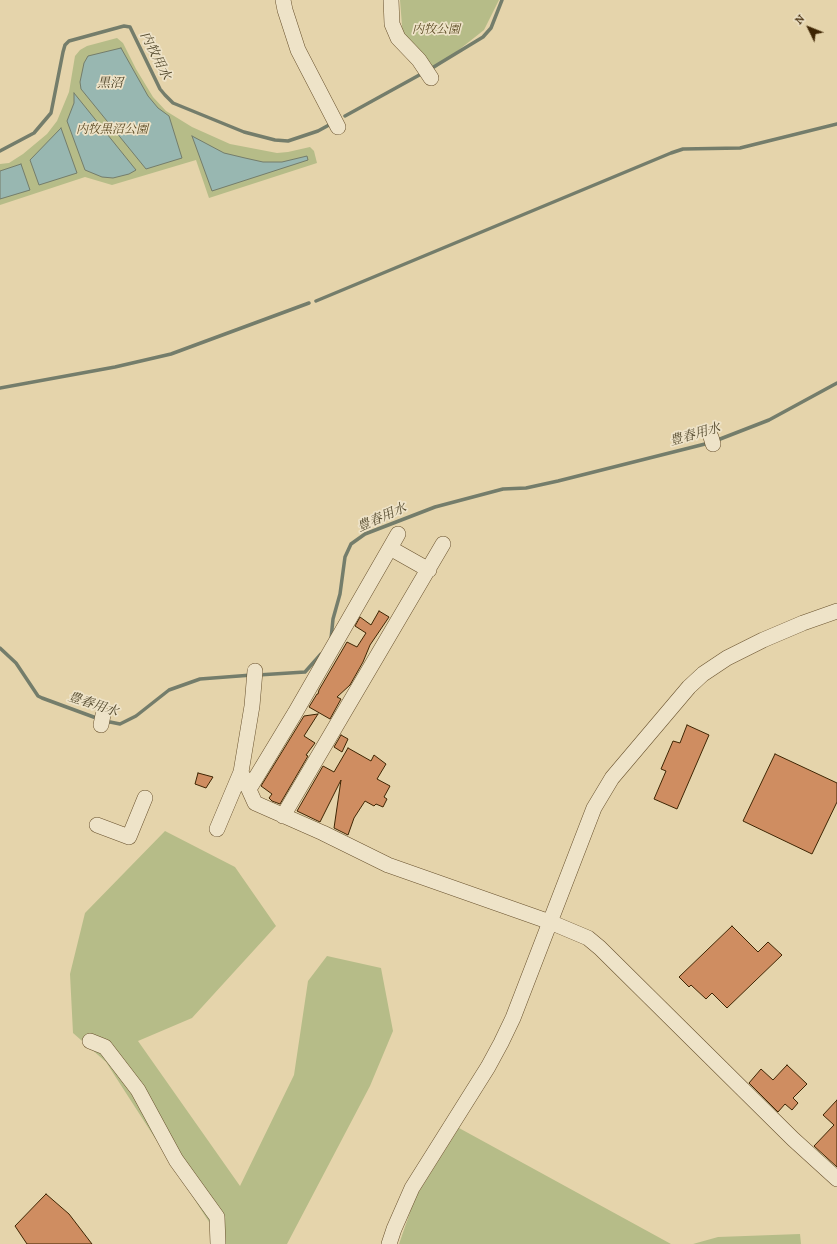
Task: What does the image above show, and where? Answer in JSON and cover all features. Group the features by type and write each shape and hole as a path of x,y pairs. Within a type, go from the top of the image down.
{"street":[{"path":"283,0 298,50 338,127"},
{"path":"391,0 392,24 398,38 419,60 431,78"},
{"path":"249,789 295,713 398,534"},
{"path":"283,816 443,544"},
{"path":"390,548 428,570"},
{"path":"389,1244 409,1195 420,1174 488,1067 513,1018 580,843 602,793 625,761 689,686 716,665 757,643 802,623 837,611"},
{"path":"217,829 241,772 255,677"},
{"path":"241,772 255,803 336,838 388,865 550,922 588,938 600,948 793,1140 837,1179"},
{"path":"97,825 129,837 145,798"},
{"path":"90,1041 105,1047 138,1090 176,1160 217,1217 218,1244"}],"green space":[{"name":"内牧公園","path":"400,0 499,0 484,30 432,71 403,38"},
{"name":"内牧黒沼公園","path":"117,38 123,43 136,69 153,97 166,111 192,127 230,144 277,153 310,147 314,151 317,163 209,198 196,160 112,185 85,177 0,205 0,164 9,163 23,154 47,134 57,121 69,92 75,56 80,50 87,46"},
{"path":"165,831 235,867 276,926 192,1018 138,1041 240,1186 294,1075 308,981 327,956 381,968 393,1031 370,1086 287,1244 220,1244 218,1236 106,1062 73,1033 70,974 85,913"},
{"path":"459,1128 671,1244 399,1244 415,1198"},
{"path":"800,1234 801,1244 693,1244 718,1237"}],"water":[{"name":"黒沼","path":"121,48 148,96 158,108 169,116 182,158 146,169 81,89 80,82 84,63 88,56"},
{"name":"黒沼","path":"74,93 136,170 129,174 113,178 102,177 85,170 67,121 74,103"},
{"path":"61,128 77,173 39,185 30,160"},
{"path":"192,136 224,153 263,162 282,162 307,156 308,160 212,191"},
{"path":"21,164 30,190 0,199 0,171"}],"building":[{"path":"379,611 389,617 370,645 363,662 350,685 337,697 341,699 330,719 309,707 318,694 347,642 357,647 366,633 355,626 360,617 371,625"},
{"path":"318,714 304,736 315,743 306,755 308,756 280,804 272,801 269,798 272,794 261,786 304,716"},
{"path":"687,725 709,735 677,809 654,799 666,771 661,769 673,741 680,743"},
{"path":"341,735 348,739 342,752 334,747"},
{"path":"348,748 371,761 374,755 386,764 377,779 390,786 384,797 387,799 383,807 376,804 374,806 365,801 354,818 348,835 334,828 341,780 320,822 297,811 323,766 334,772"},
{"path":"775,754 837,783 837,802 812,854 743,821"},
{"path":"198,773 213,777 206,788 195,784"},
{"path":"732,926 758,952 768,942 782,955 727,1008 712,993 706,999 691,985 689,987 679,977"},
{"path":"787,1065 807,1084 793,1098 798,1103 792,1110 785,1104 778,1112 749,1083 761,1069 773,1080"},
{"path":"837,1100 837,1167 814,1146 834,1125 823,1115"},
{"path":"46,1194 69,1214 92,1244 27,1244 15,1226"}],"waterway":[{"name":"内牧用水","path":"432,68 483,37 491,28 502,0"},
{"name":"内牧用水","path":"0,151 34,133 51,113 65,45 69,41 124,26 130,27 160,89 173,103 244,132 275,140 288,141 318,131 329,125"},
{"name":"内牧用水","path":"345,116 423,73"},
{"path":"316,301 671,153 683,149 740,148 837,124"},
{"path":"0,388 115,367 171,354 309,303"},
{"name":"豊春用水","path":"715,441 769,420 837,383"},
{"name":"豊春用水","path":"331,639 333,619 340,594 345,557 351,544 365,534 435,507 503,489 526,488 558,481 709,443"},
{"name":"豊春用水","path":"0,648 16,663 38,696 99,719"},
{"name":"豊春用水","path":"258,675 305,672 321,654"},
{"name":"豊春用水","path":"105,721 120,724 136,716 169,690 200,679 252,675"}]}
